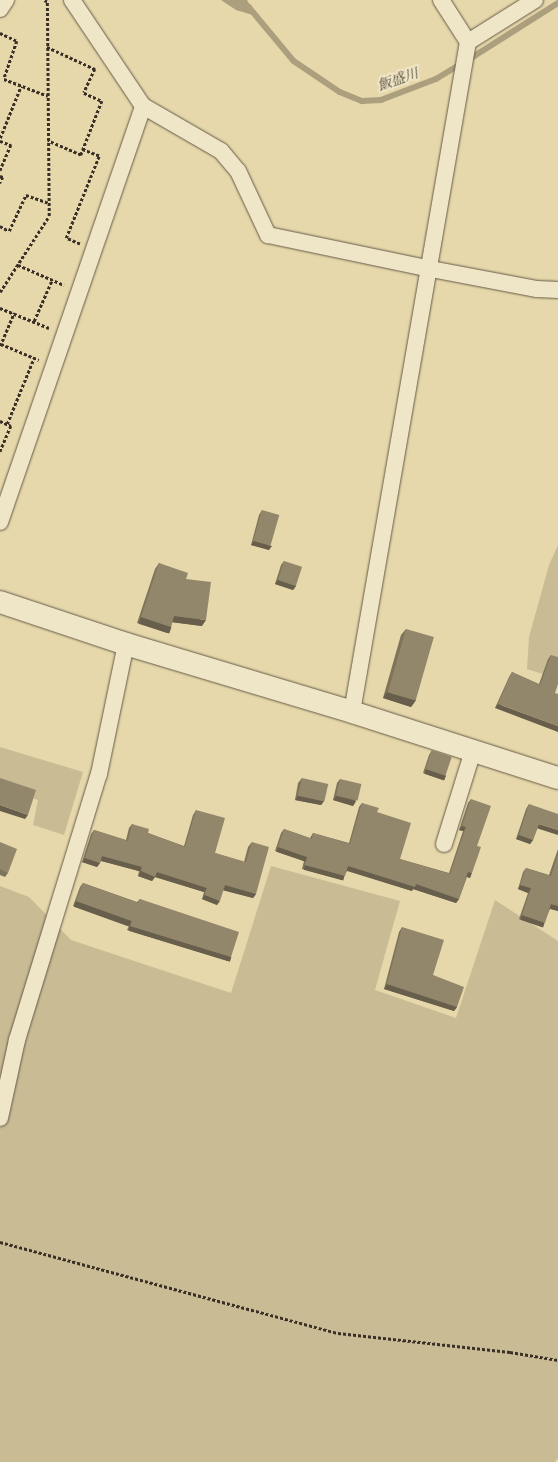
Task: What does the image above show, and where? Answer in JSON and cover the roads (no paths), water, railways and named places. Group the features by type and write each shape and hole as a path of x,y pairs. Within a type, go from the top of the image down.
{"street":[{"path":"0,9 6,0"},
{"path":"72,0 143,106 221,151 238,171 268,235 430,269 537,289 558,290"},
{"path":"352,712 430,269 468,42 441,0"},
{"path":"468,42 535,0"},
{"path":"0,522 143,106"},
{"path":"0,602 126,644 352,712 558,778"},
{"path":"0,1118 17,1040 99,774 126,644"},
{"path":"444,844 473,751"}],"waterway":[{"name":"飯盛川","path":"239,0 249,7 294,61 340,92 362,101 381,100 436,79 461,64"},
{"name":"飯盛川","path":"468,60 558,3"}]}
